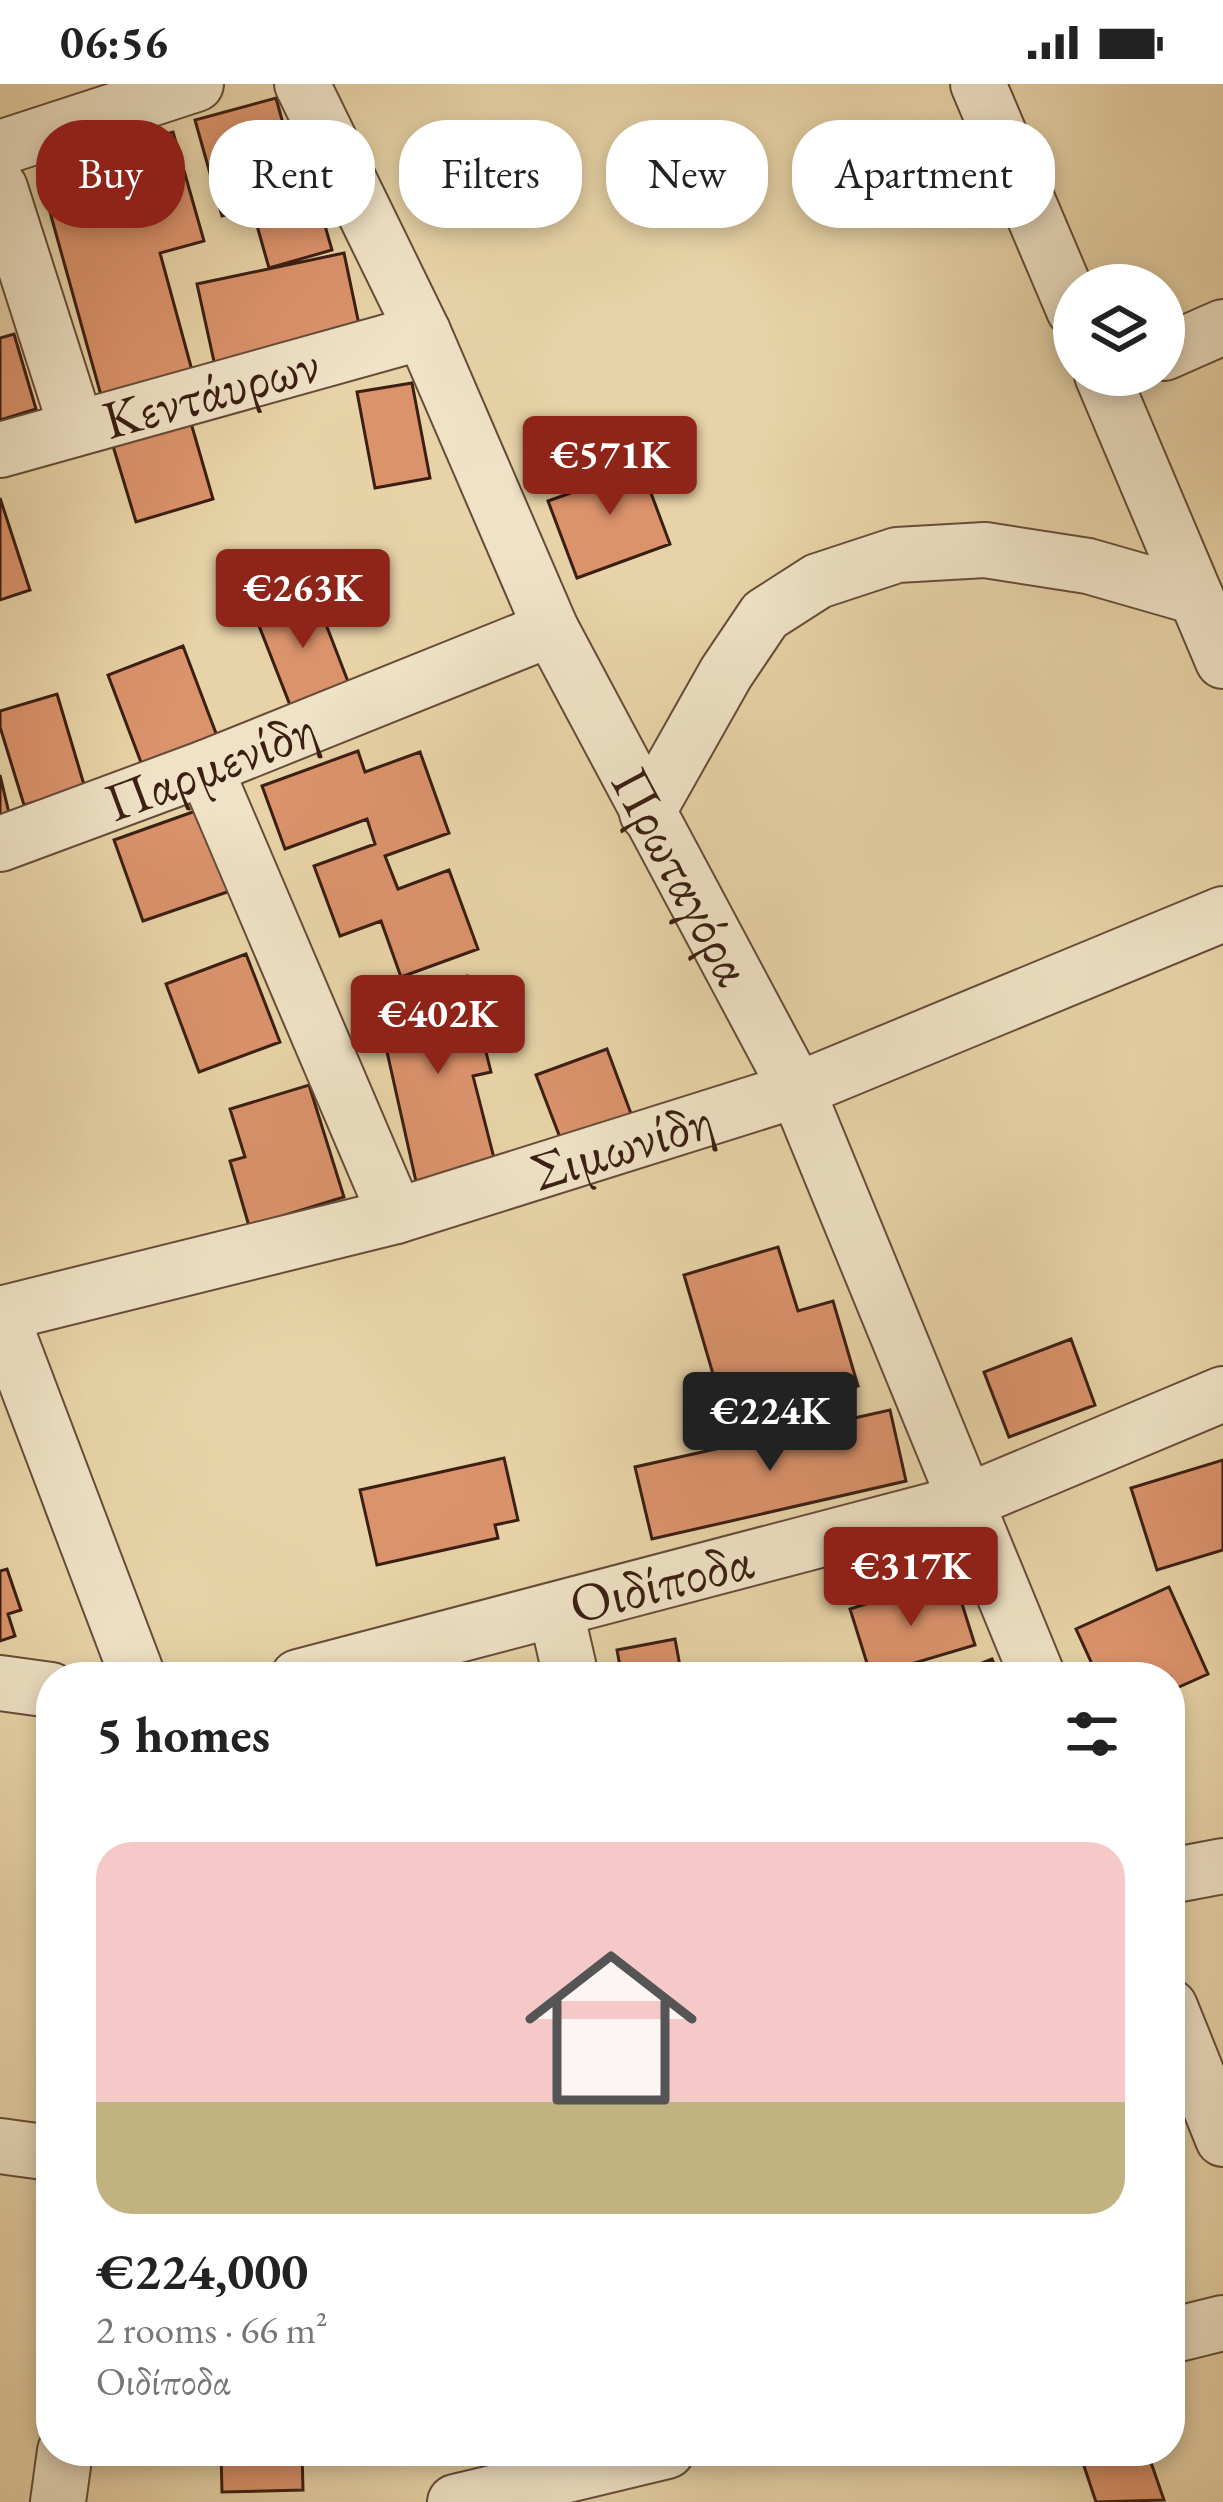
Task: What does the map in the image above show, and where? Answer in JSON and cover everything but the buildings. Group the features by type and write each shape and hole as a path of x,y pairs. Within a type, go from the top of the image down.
{"street":[{"path":"0,148 196,84"},
{"name":"Πρωταγόρα","path":"302,84 423,332 551,628 796,1090 1032,1662"},
{"path":"978,84 1054,264"},
{"path":"0,188 76,426"},
{"path":"1185,344 1223,327"},
{"name":"Κεντάυρων","path":"0,450 423,332"},
{"path":"1115,396 1223,661"},
{"path":"647,813 726,673 765,615 818,581 897,555 985,550 1088,566 1196,597"},
{"name":"Παρμενίδη","path":"0,844 205,768 551,628"},
{"path":"205,768 395,1216"},
{"name":"Σιμωνίδη","path":"0,1313 395,1216 796,1090 1223,914"},
{"path":"0,1313 132,1662"},
{"name":"Οιδίποδα","path":"358,1662 968,1501 1223,1394"},
{"path":"556,1612 568,1662"},
{"path":"0,1683 36,1688"},
{"path":"1185,1873 1223,1866"},
{"path":"1185,2044 1223,2139"},
{"path":"0,2146 36,2151"},
{"path":"1185,2332 1223,2323"},
{"path":"58,2502 63,2466"},
{"path":"455,2502 605,2466"}]}
